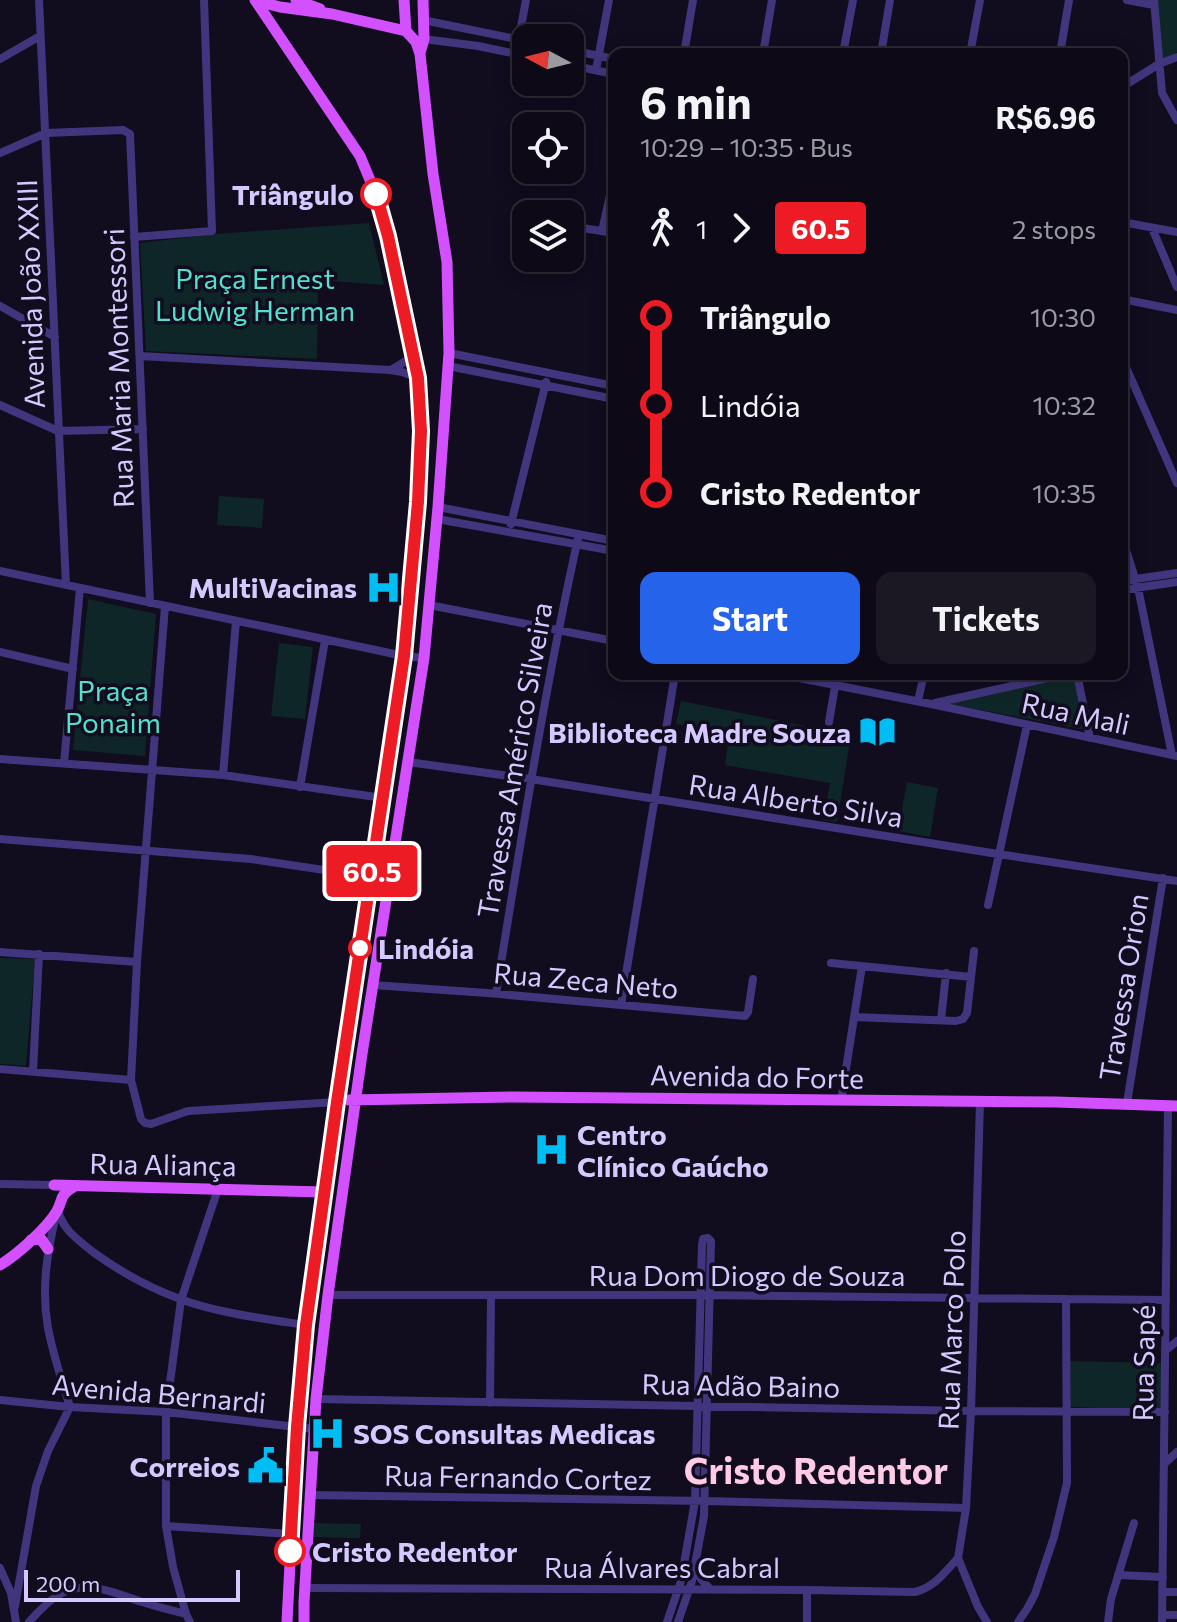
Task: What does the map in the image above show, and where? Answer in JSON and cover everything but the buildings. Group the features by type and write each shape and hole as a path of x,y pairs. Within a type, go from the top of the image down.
{"main road":[{"path":"253,0 406,31 416,42 447,262 449,353 424,658 328,1295 316,1399 304,1622"},
{"path":"253,0 360,156 375,192 388,236 414,356 421,431 413,575 404,656 306,1325 297,1427 287,1622"},
{"path":"296,0 332,14"},
{"path":"404,0 406,31"},
{"path":"420,54 424,39 423,0"},
{"name":"Avenida do Forte","path":"337,1102 357,1099 513,1097 1173,1105"},
{"path":"54,1185 60,1193 59,1205"},
{"name":"Rua Aliança","path":"54,1185 324,1192"},
{"path":"0,1265 31,1240 59,1205 66,1191 75,1186"},
{"path":"31,1240 41,1239 48,1249"}],"street":[{"name":"Avenida João XXIII","path":"39,0 66,585"},
{"path":"134,237 212,231 204,0"},
{"path":"524,24 526,0"},
{"path":"596,70 609,0"},
{"path":"685,48 693,0"},
{"path":"764,48 772,0"},
{"path":"844,48 853,0"},
{"path":"882,48 890,0"},
{"path":"971,48 980,0"},
{"path":"1061,48 1069,0"},
{"path":"1127,0 1154,3 1163,97 1177,120"},
{"path":"423,20 512,38"},
{"path":"454,43 458,27"},
{"path":"0,59 40,36"},
{"path":"424,39 512,53"},
{"path":"584,53 608,58"},
{"path":"1128,83 1177,57"},
{"path":"584,68 608,73"},
{"name":"Rua Maria Montessori","path":"46,133 129,132 150,603"},
{"path":"0,153 46,133"},
{"path":"602,231 608,204"},
{"path":"1128,223 1177,232"},
{"path":"584,228 608,232"},
{"path":"1152,228 1177,287"},
{"path":"1128,300 1177,310"},
{"path":"0,306 55,337"},
{"path":"449,353 608,385"},
{"path":"140,356 390,370 418,378"},
{"path":"390,370 414,356"},
{"path":"496,375 498,363"},
{"path":"448,366 608,398"},
{"path":"1128,372 1177,483"},
{"path":"510,532 548,373"},
{"path":"0,405 58,431 143,429"},
{"path":"437,513 512,521 608,540"},
{"path":"437,513 510,532 608,550"},
{"name":"Travessa Américo Silveira","path":"496,994 531,779 579,534"},
{"path":"1128,556 1175,756"},
{"path":"0,571 424,658"},
{"path":"1128,588 1177,573"},
{"path":"1128,582 1177,582"},
{"path":"64,763 80,588"},
{"path":"429,605 608,640"},
{"path":"165,606 137,962 131,1080 141,1119 151,1124 188,1111 337,1102"},
{"path":"223,775 236,621"},
{"path":"300,787 325,640"},
{"path":"0,652 73,669"},
{"path":"621,1005 674,680"},
{"name":"Rua Mali","path":"810,680 1175,756"},
{"path":"829,722 836,680"},
{"path":"918,701 923,680"},
{"path":"931,704 1039,680"},
{"path":"1078,680 1090,738"},
{"path":"988,905 1027,725"},
{"path":"0,759 223,775 383,798"},
{"name":"Rua Alberto Silva","path":"408,762 1177,881"},
{"path":"0,839 251,859 371,877"},
{"name":"Travessa Orion","path":"1127,1103 1163,878"},
{"path":"854,1017 963,1019 967,1013 974,951"},
{"path":"0,952 137,962"},
{"path":"33,1071 39,954"},
{"path":"831,963 971,977"},
{"path":"841,1101 862,966"},
{"path":"941,1020 946,973"},
{"name":"Rua Zeca Neto","path":"373,985 746,1015 753,979"},
{"path":"0,1069 131,1080"},
{"name":"Rua Marco Polo","path":"958,1558 966,1508 971,1411 980,1102"},
{"name":"Rua Sapé","path":"1162,1618 1166,1300 1173,1105"},
{"name":"Rua Aliança","path":"0,1184 54,1185"},
{"path":"186,1619 166,1526 166,1412 181,1300 218,1189"},
{"path":"16,1622 15,1606 36,1486 48,1451 70,1407 48,1329 45,1292 48,1249 59,1205"},
{"path":"59,1205 62,1224 74,1237 144,1283 181,1300 242,1315 306,1325"},
{"path":"678,1622 695,1568 700,1501 705,1295 711,1241 705,1238 702,1245 705,1295"},
{"name":"Rua Dom Diogo de Souza","path":"328,1295 1166,1300"},
{"path":"490,1403 491,1295"},
{"path":"1018,1622 1035,1594 1054,1537 1067,1483 1066,1299"},
{"path":"1165,1351 1177,1341"},
{"name":"Rua Adão Baino","path":"316,1399 1165,1412"},
{"name":"Avenida Bernardi","path":"0,1400 166,1412 314,1429"},
{"path":"1164,1464 1177,1452"},
{"name":"Rua Fernando Cortez","path":"310,1495 966,1508"},
{"path":"667,1622 700,1501"},
{"path":"1108,1622 1111,1599 1134,1523"},
{"path":"166,1526 291,1534"},
{"path":"958,1558 987,1622"},
{"name":"Rua Álvares Cabral","path":"305,1588 915,1592 940,1579 958,1558"},
{"path":"0,1568 8,1573 16,1571 22,1560"},
{"path":"0,1568 15,1606"},
{"path":"695,1568 710,1589"},
{"path":"1118,1575 1163,1577"},
{"path":"29,1622 58,1594 73,1588 101,1589 186,1619"},
{"path":"807,1590 807,1622"},
{"path":"1162,1592 1177,1592"},
{"path":"1162,1618 1177,1615"}],"green space":[{"path":"1156,0 1177,0 1177,52 1160,60"},
{"name":"Praça Ernest Ludwig Herman","path":"369,223 384,285 318,280 317,359 146,351 140,243"},
{"path":"219,496 264,499 262,528 217,525"},
{"name":"Praça Ponaim","path":"88,599 156,614 145,756 73,750"},
{"path":"279,643 313,647 305,719 271,716"},
{"path":"1059,680 1075,680 1086,730 945,703"},
{"path":"681,701 851,735 837,822 823,820 830,783 725,765 729,734 676,724"},
{"path":"907,782 938,788 930,837 898,831"},
{"path":"0,958 35,959 26,1066 0,1064"},
{"path":"1068,1361 1164,1363 1163,1410 1069,1407"},
{"path":"311,1523 361,1524 360,1538 311,1537"}],"bus line":[{"name":"60.5","path":"290,1551 306,1325 404,656 418,502 421,431 418,378 376,194"}],"place":[{"name":"Triângulo","path":"376,194"},
{"name":"MultiVacinas","path":"383,587"},
{"name":"Biblioteca Madre Souza","path":"877,732"},
{"name":"Lindóia","path":"360,948"},
{"name":"Centro Clínico Gaúcho","path":"551,1150"},
{"name":"SOS Consultas Medicas","path":"327,1433"},
{"name":"Correios","path":"266,1466"},
{"name":"Cristo Redentor","path":"290,1551"}],"district":[{"name":"Cristo Redentor","path":"816,1469"}]}
